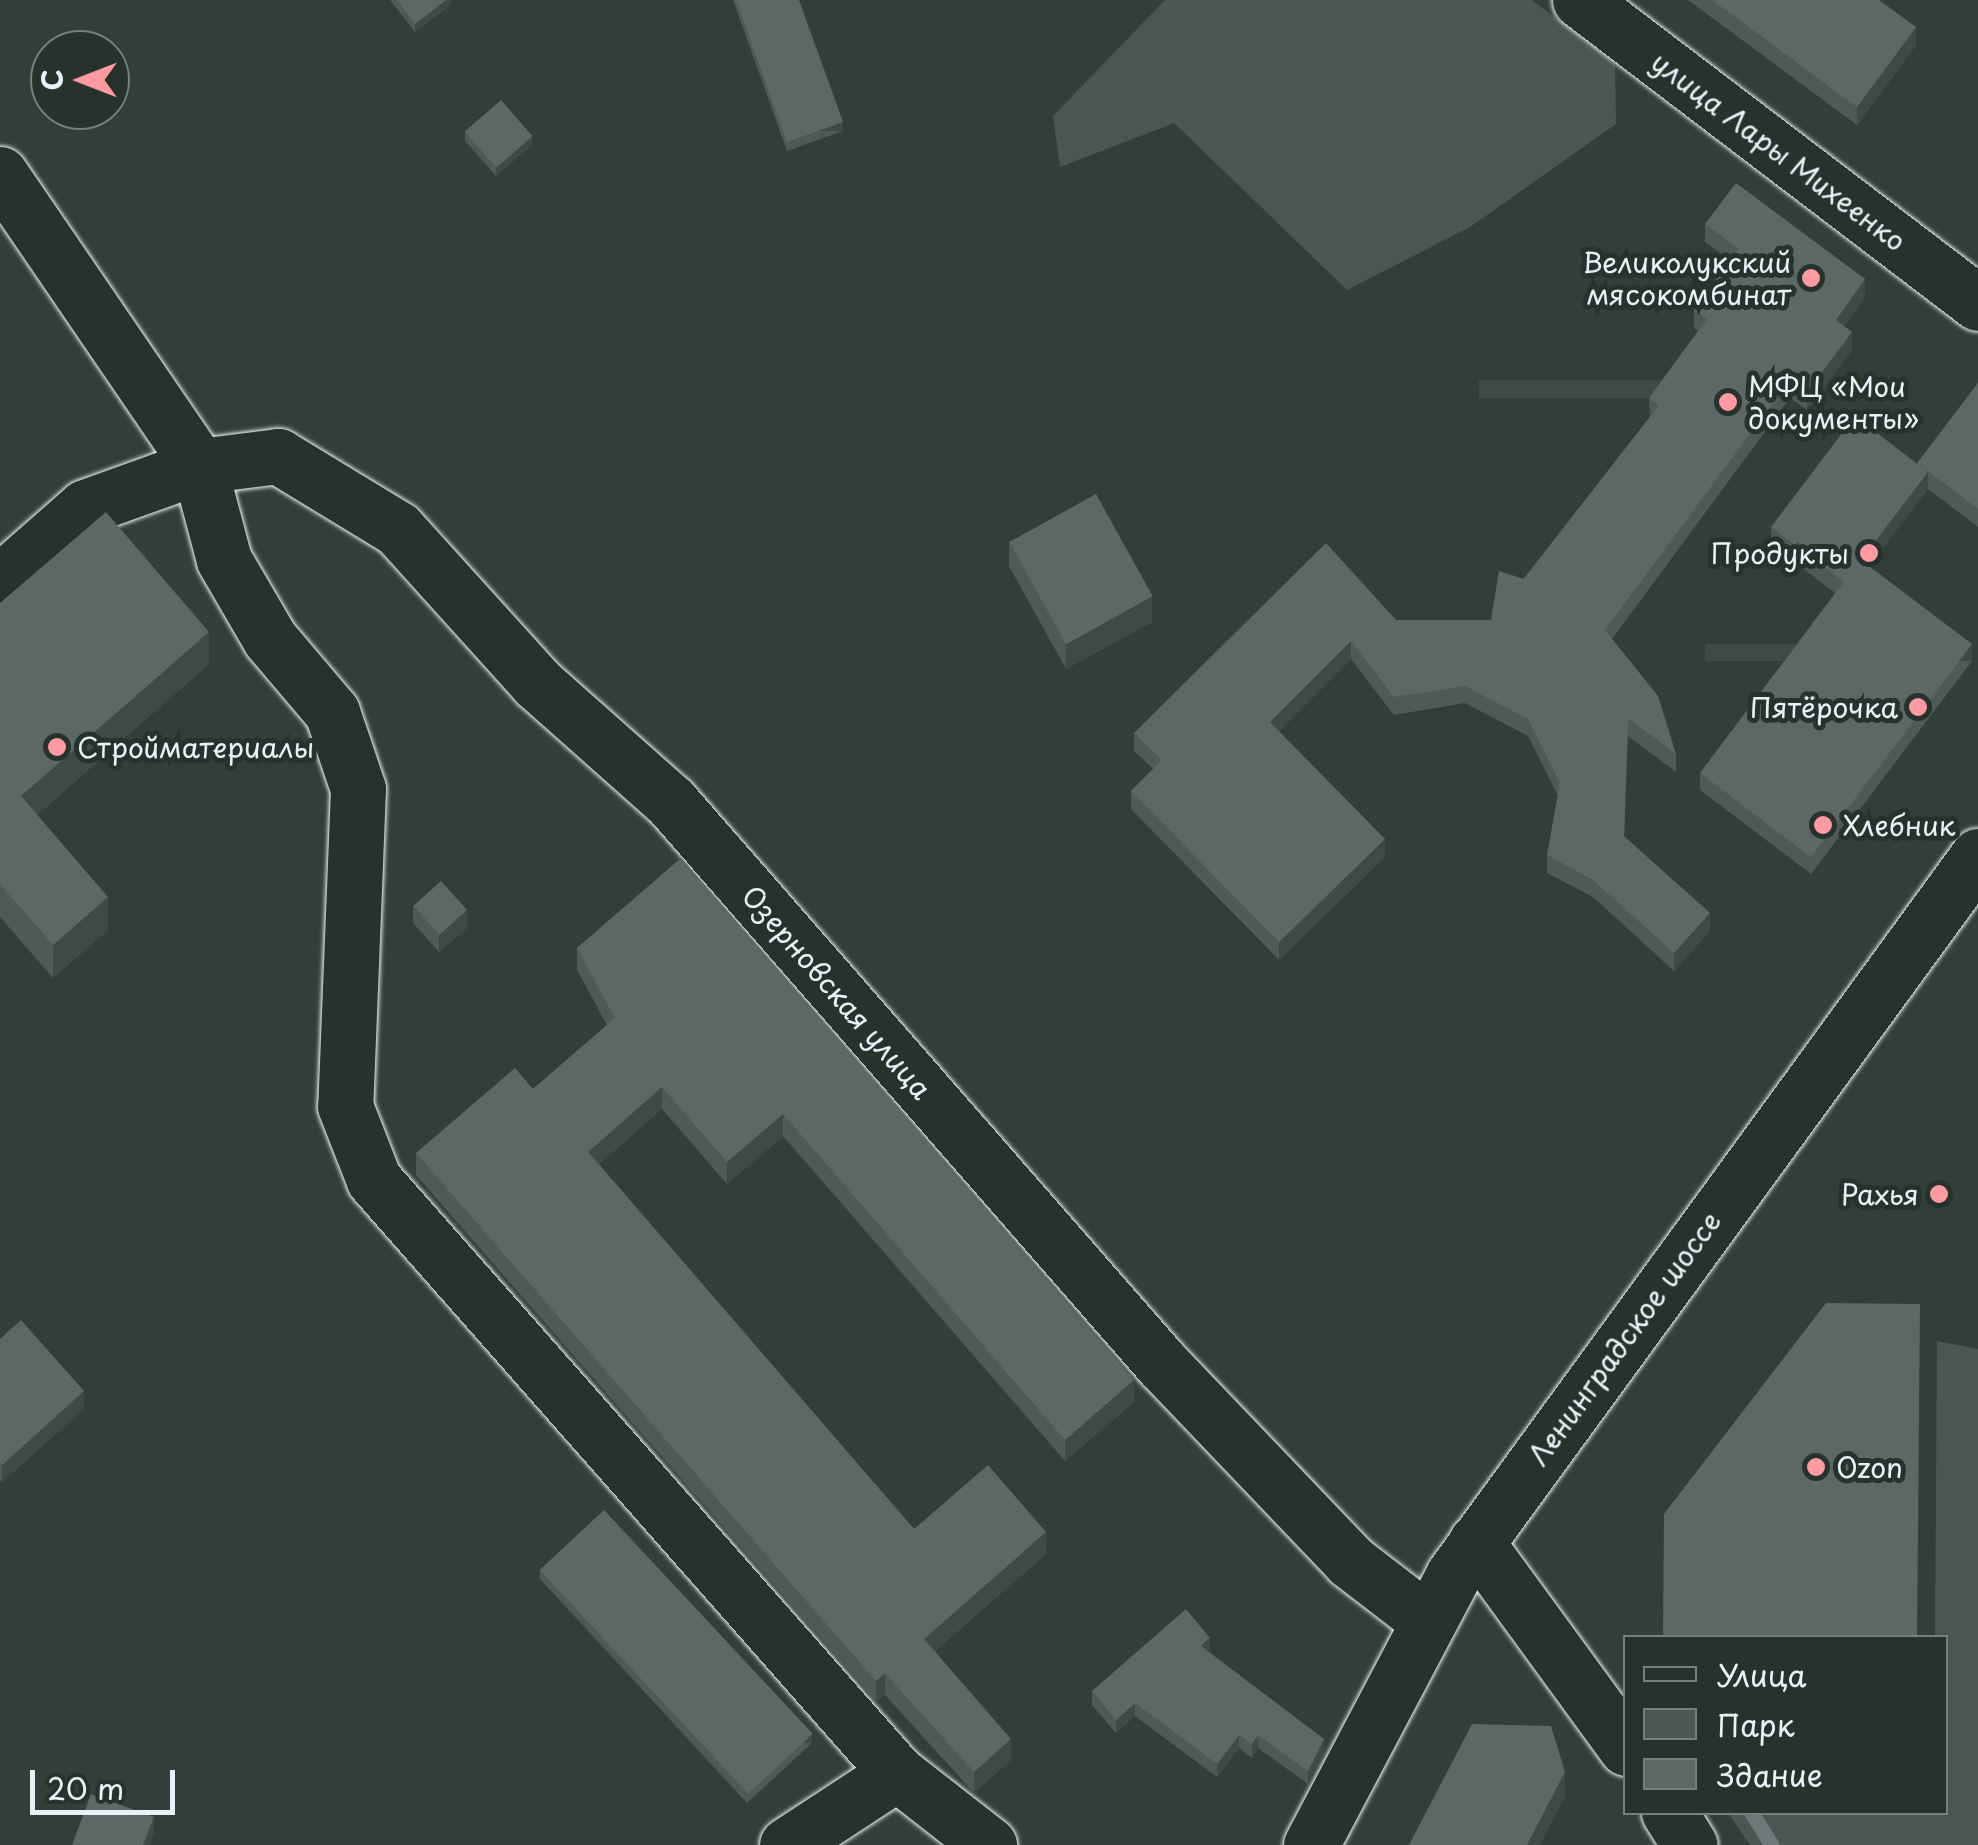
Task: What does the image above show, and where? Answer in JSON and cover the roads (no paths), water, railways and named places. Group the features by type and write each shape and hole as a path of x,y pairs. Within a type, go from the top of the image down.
{"street":[{"name":"улица Лары Михеенко","path":"1580,0 1978,303"},
{"path":"0,174 200,466 224,560 270,639 332,712 358,789 344,1106 374,1180 896,1773 989,1845"},
{"name":"Озерновская улица","path":"0,582 85,507 200,466 278,456 398,529 537,683 671,802 1162,1364 1350,1561 1424,1618"},
{"name":"Ленинградское шоссе","path":"1311,1845 1424,1618 1978,856"},
{"path":"1476,1542 1623,1744"},
{"path":"787,1845 896,1773"},
{"path":"1671,1815 1690,1845"}],"waterway":[{"path":"1753,1815 1772,1845"}],"place":[{"name":"Великолукский мясокомбинат","path":"1811,278"},
{"name":"МФЦ «Мои документы»","path":"1728,402"},
{"name":"Продукты","path":"1869,553"},
{"name":"Пятёрочка","path":"1918,707"},
{"name":"Стройматериалы","path":"57,747"},
{"name":"Хлебник","path":"1823,825"},
{"name":"Рахья","path":"1939,1194"},
{"name":"Ozon","path":"1816,1467"}]}
